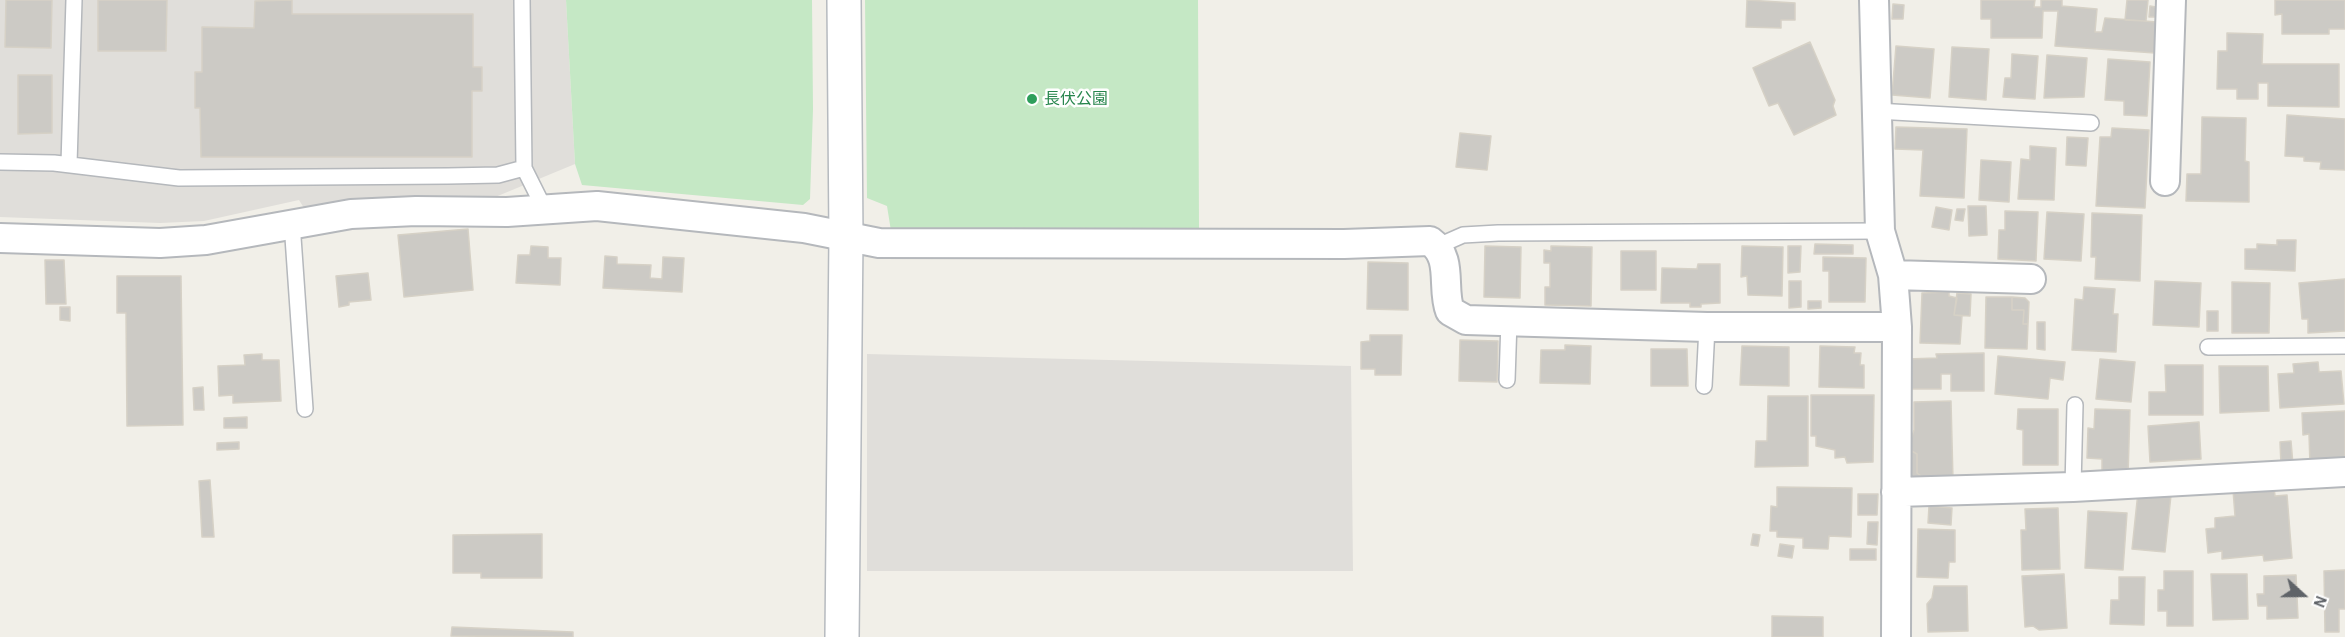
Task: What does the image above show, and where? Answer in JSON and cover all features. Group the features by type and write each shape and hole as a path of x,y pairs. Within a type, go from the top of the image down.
{"street":[{"path":"842,637 846,237 844,0"},
{"path":"1874,0 1880,231 1893,275 1897,327 1896,637"},
{"path":"2165,181 2171,0"},
{"path":"0,238 160,243 206,240 292,223 382,212 488,213 597,206 804,228 879,243 1344,244 1430,241 1438,246 1444,258 1450,311 1466,320 1707,327 1897,327"},
{"path":"1893,275 2031,279"},
{"path":"1896,492 2073,487 2345,472"}],"lane":[{"path":"69,164 74,0"},
{"path":"522,0 524,168 544,208"},
{"path":"1876,111 2091,123"},
{"path":"0,162 69,164 179,178 498,175 524,168"},
{"path":"292,223 305,410"},
{"path":"1438,246 1463,235 1498,233 1880,231"},
{"path":"1507,380 1509,321"},
{"path":"1704,387 1707,327"},
{"path":"2208,347 2345,346"},
{"path":"2073,487 2075,405"}],"shaded area":[{"path":"0,0 566,0 575,164 488,200 370,198 304,208 299,200 204,221 160,223 0,217"},
{"path":"867,354 1351,366 1353,571 867,571"}],"green space":[{"path":"566,0 812,0 813,109 810,199 803,205 582,185 575,164"},
{"name":"長伏公園","path":"865,0 1198,0 1199,228 891,231 887,206 867,198"}],"building":[{"path":"6,0 52,0 51,48 5,47"},
{"path":"98,0 167,0 166,51 98,51"},
{"path":"292,0 292,14 473,14 473,67 482,67 482,91 472,91 472,157 201,157 200,108 195,108 195,72 202,72 202,27 254,28 255,1"},
{"path":"1747,0 1795,3 1795,20 1781,20 1781,28 1746,27"},
{"path":"1981,0 2035,0 2034,7 2041,7 2041,0 2062,0 2062,6 2097,9 2095,32 2102,32 2105,18 2157,22 2155,53 2055,46 2058,11 2043,11 2042,38 1991,38 1991,19 1981,19"},
{"path":"2127,0 2148,0 2146,21 2125,20"},
{"path":"2275,0 2345,0 2345,29 2329,29 2329,34 2282,34 2282,14 2275,15"},
{"path":"1893,4 1904,5 1903,19 1892,19"},
{"path":"2150,6 2156,7 2155,17 2149,17"},
{"path":"2227,33 2263,34 2262,64 2339,64 2339,107 2268,106 2268,83 2258,83 2258,99 2237,99 2237,89 2217,89 2218,51 2227,51"},
{"path":"1810,42 1835,100 1833,106 1836,115 1794,135 1778,103 1769,106 1753,68"},
{"path":"1896,46 1934,49 1930,98 1892,95"},
{"path":"1952,47 1989,49 1986,100 1949,97"},
{"path":"2012,54 2038,56 2035,99 2003,97 2005,78 2011,78"},
{"path":"2047,55 2087,58 2084,97 2044,98"},
{"path":"2108,59 2150,62 2147,116 2124,115 2124,101 2105,100"},
{"path":"18,75 52,75 52,133 18,134"},
{"path":"2287,115 2345,119 2345,170 2320,169 2321,162 2304,161 2304,157 2285,156"},
{"path":"2202,117 2246,118 2245,161 2249,162 2249,202 2186,201 2187,174 2201,174"},
{"path":"1896,127 1967,129 1964,198 1920,196 1923,150 1895,149"},
{"path":"2112,128 2149,130 2145,208 2096,206 2100,137 2111,137"},
{"path":"1460,133 1491,136 1487,170 1456,167"},
{"path":"2067,137 2088,138 2086,166 2066,165"},
{"path":"2030,146 2056,148 2054,200 2018,199 2021,159 2030,160"},
{"path":"1981,160 2011,162 2009,202 1979,200"},
{"path":"1968,206 1986,206 1987,235 1969,236"},
{"path":"1936,207 1952,210 1949,230 1932,227"},
{"path":"1957,209 1965,209 1963,221 1955,220"},
{"path":"2005,211 2038,212 2036,261 1998,259 1999,230 2005,230"},
{"path":"2047,212 2084,214 2081,261 2044,259"},
{"path":"2092,213 2142,215 2140,281 2095,279 2096,257 2091,257"},
{"path":"468,229 473,290 404,297 398,235"},
{"path":"2277,240 2296,240 2295,271 2245,269 2245,249 2257,249 2257,244 2277,245"},
{"path":"1815,244 1853,245 1853,254 1814,254"},
{"path":"531,246 548,247 548,258 561,258 560,285 516,283 518,255 530,255"},
{"path":"1485,246 1521,247 1520,298 1484,297"},
{"path":"1551,246 1592,247 1591,306 1545,305 1545,287 1550,287 1550,263 1544,263 1544,250 1551,251"},
{"path":"1742,246 1783,247 1782,296 1748,295 1747,276 1741,277"},
{"path":"1788,246 1801,246 1800,272 1788,273"},
{"path":"1621,251 1656,251 1656,290 1621,290"},
{"path":"605,256 617,257 617,264 651,265 650,278 662,279 663,257 684,258 682,292 603,288"},
{"path":"1823,257 1866,258 1865,302 1829,302 1829,271 1823,271"},
{"path":"45,260 64,260 66,304 46,304"},
{"path":"1368,262 1408,263 1408,310 1367,309"},
{"path":"1698,264 1720,264 1720,303 1690,307 1690,303 1661,303 1662,268 1697,269"},
{"path":"368,273 371,300 349,302 349,305 339,307 336,276"},
{"path":"117,276 181,276 183,425 127,426 126,313 117,313"},
{"path":"2345,279 2345,331 2308,333 2308,319 2302,319 2299,283"},
{"path":"1789,281 1801,281 1801,307 1789,308"},
{"path":"2155,281 2201,283 2199,327 2153,325"},
{"path":"2232,282 2270,283 2269,333 2232,333"},
{"path":"2084,287 2115,289 2113,314 2118,314 2116,352 2072,350 2075,299 2083,300"},
{"path":"1949,292 1949,296 1957,298 1954,315 1962,316 1960,344 1920,343 1922,293"},
{"path":"1957,293 1971,294 1970,316 1954,315"},
{"path":"1986,297 2012,297 2012,310 2024,310 2023,324 2028,324 2027,349 1985,348"},
{"path":"2012,297 2025,298 2029,302 2028,324 2023,324 2024,310 2012,310"},
{"path":"1808,301 1821,301 1821,308 1808,309"},
{"path":"60,307 70,307 70,321 60,320"},
{"path":"2207,311 2218,311 2218,331 2207,331"},
{"path":"2037,322 2045,322 2045,350 2037,349"},
{"path":"1370,335 1402,335 1401,375 1375,375 1375,369 1361,369 1361,342 1370,341"},
{"path":"1460,340 1498,341 1497,382 1459,381"},
{"path":"1565,345 1591,346 1590,384 1540,383 1541,350 1565,350"},
{"path":"1742,346 1789,347 1789,386 1740,385"},
{"path":"1820,346 1855,347 1854,353 1861,353 1860,365 1864,365 1864,388 1819,387"},
{"path":"1651,349 1687,349 1688,386 1651,386"},
{"path":"1984,353 1984,391 1951,391 1951,374 1941,374 1941,389 1907,389 1907,359 1937,358 1936,354"},
{"path":"262,354 262,360 279,360 281,401 233,403 233,395 219,396 218,366 245,365 244,355"},
{"path":"1998,356 2065,362 2063,380 2050,378 2048,399 1995,394"},
{"path":"2100,359 2135,362 2131,402 2096,399"},
{"path":"2318,362 2319,372 2341,371 2344,404 2280,408 2278,374 2294,373 2293,364"},
{"path":"2165,365 2203,365 2203,415 2149,415 2149,392 2166,392"},
{"path":"2219,366 2268,366 2269,411 2220,413"},
{"path":"203,387 204,410 194,410 193,388"},
{"path":"1811,395 1874,395 1873,462 1847,463 1845,457 1835,458 1835,450 1816,446 1816,436 1811,436"},
{"path":"1768,396 1808,396 1808,466 1755,467 1756,441 1767,441"},
{"path":"1951,401 1953,480 1921,482 1921,476 1917,473 1917,454 1908,449 1914,430 1914,402"},
{"path":"2018,409 2058,409 2058,465 2023,465 2023,430 2017,429"},
{"path":"2095,409 2130,410 2128,475 2102,475 2102,459 2087,458 2088,428 2094,429"},
{"path":"2345,411 2345,463 2310,465 2309,434 2303,435 2302,413"},
{"path":"247,417 247,428 224,428 224,418"},
{"path":"2199,422 2201,459 2150,462 2148,426"},
{"path":"2291,441 2293,465 2281,465 2280,442"},
{"path":"239,442 239,449 217,450 217,443"},
{"path":"1908,449 1917,454 1917,473 1921,476 1921,482 1906,480"},
{"path":"210,480 214,537 202,537 199,481"},
{"path":"1777,487 1852,488 1851,537 1829,536 1828,549 1803,548 1803,538 1777,537 1777,531 1770,531 1771,506 1777,507"},
{"path":"2274,487 2275,496 2287,495 2292,558 2264,561 2263,555 2222,559 2222,551 2208,553 2206,529 2215,528 2215,518 2235,516 2233,490"},
{"path":"2138,492 2171,495 2165,552 2132,549"},
{"path":"1858,494 1878,494 1877,515 1858,515"},
{"path":"1929,506 1952,508 1951,525 1928,523"},
{"path":"2058,508 2060,569 2022,570 2021,530 2026,530 2025,509"},
{"path":"2088,511 2127,513 2123,570 2085,568"},
{"path":"1868,522 1878,522 1877,545 1867,544"},
{"path":"1918,529 1955,530 1955,562 1949,562 1948,578 1917,577"},
{"path":"542,534 542,578 481,578 481,573 453,573 453,535"},
{"path":"1753,534 1760,535 1758,546 1751,545"},
{"path":"1780,544 1794,546 1792,558 1778,556"},
{"path":"1850,549 1876,549 1876,560 1850,560"},
{"path":"2345,570 2345,609 2339,609 2339,632 2325,632 2324,571"},
{"path":"2164,571 2193,571 2193,626 2167,626 2167,611 2158,611 2158,590 2164,590"},
{"path":"2064,574 2067,628 2039,630 2033,626 2025,627 2022,576"},
{"path":"2211,574 2247,574 2248,619 2213,620"},
{"path":"2296,575 2298,618 2267,619 2267,606 2258,606 2257,594 2264,594 2264,576"},
{"path":"2119,577 2145,577 2144,625 2110,624 2111,600 2119,600"},
{"path":"1934,586 1967,586 1968,631 1928,632 1927,604 1932,598"},
{"path":"1772,616 1823,617 1823,637 1772,637"},
{"path":"452,627 573,632 573,637 451,636"}],"place":[{"name":"長伏公園","path":"1032,99"}]}
